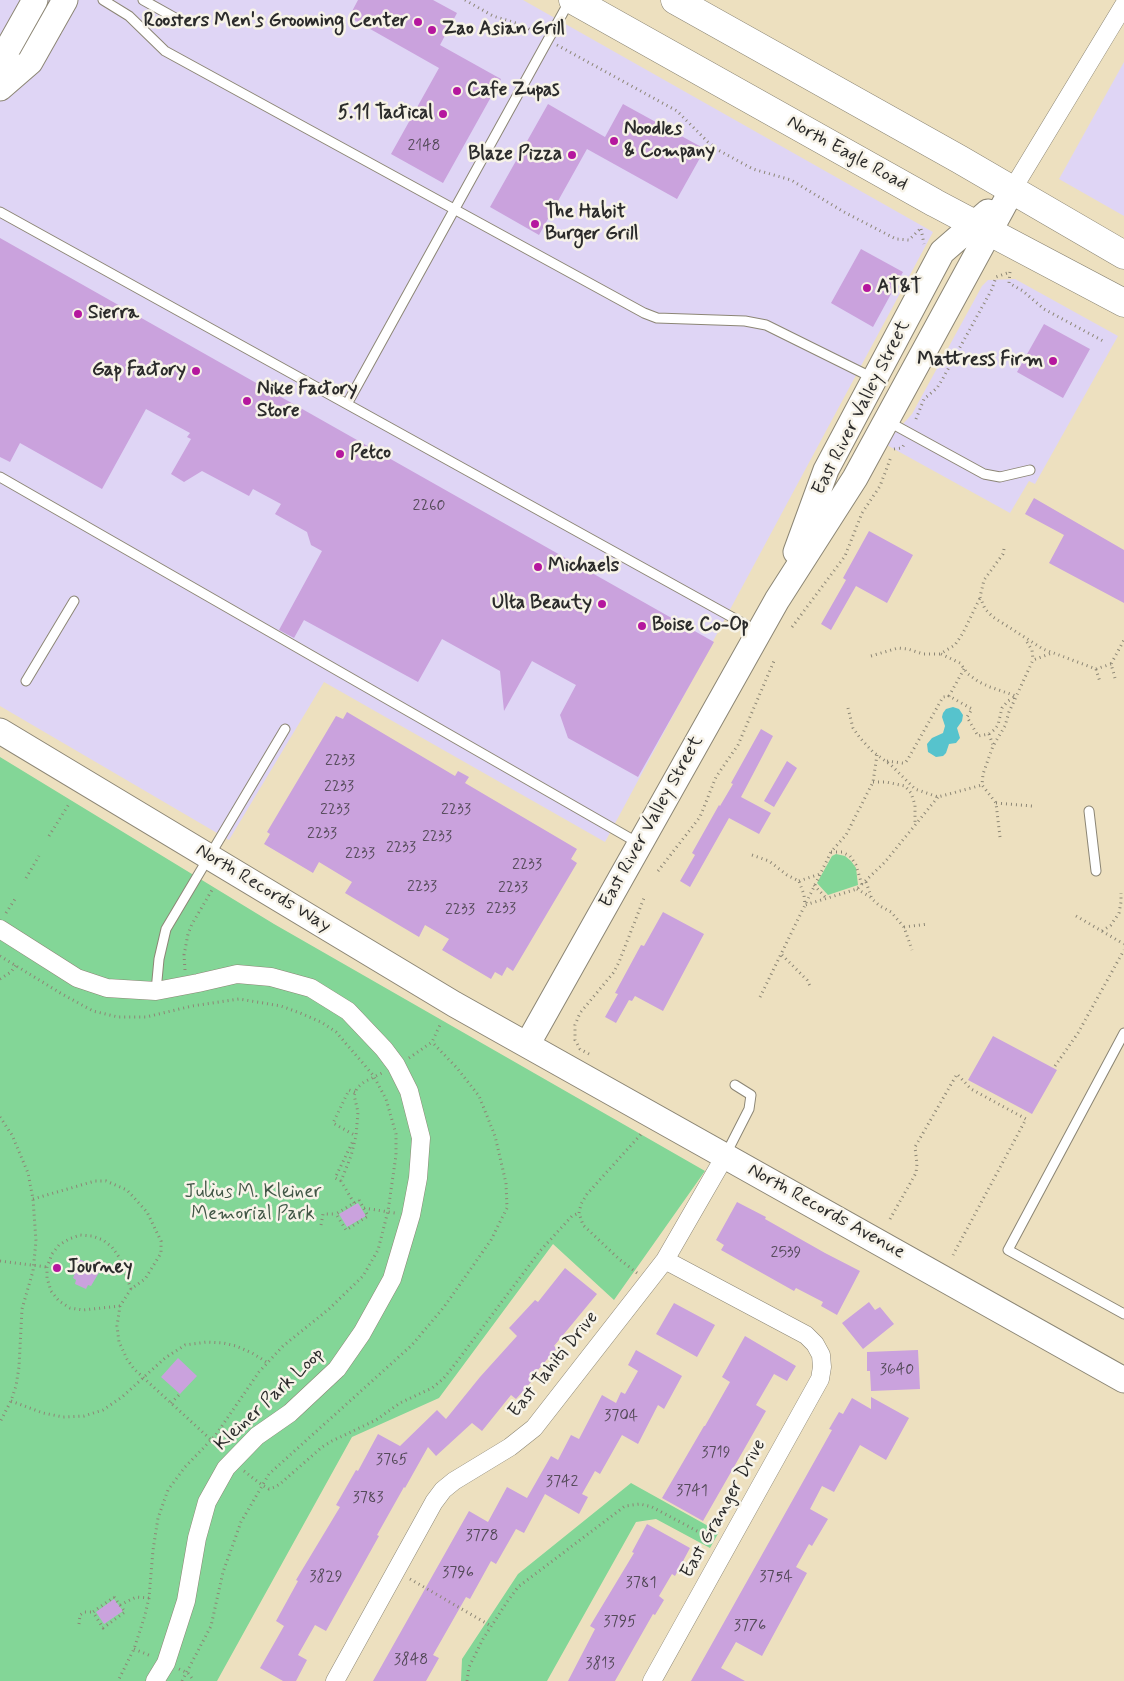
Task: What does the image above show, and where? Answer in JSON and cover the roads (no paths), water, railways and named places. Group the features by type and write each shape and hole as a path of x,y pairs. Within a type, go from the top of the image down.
{"highway":[{"name":"North Eagle Road","path":"572,0 982,228 1124,303"},
{"path":"675,0 1124,255"}],"street":[{"path":"0,69 8,48 34,0"},
{"path":"0,88 30,62 65,0"},
{"name":"East River Valley Street","path":"527,1045 777,600 855,478 982,228 1012,190 1124,5"},
{"name":"East River Valley Street","path":"777,600 826,470 942,252 982,228"},
{"name":"North Records Way","path":"0,731 445,999 527,1045"},
{"name":"Kleiner Park Loop","path":"3,921 76,978 107,988 156,990 198,984 237,974 272,977 311,988 348,1011 384,1049 396,1065 409,1091 421,1138 418,1178 411,1214 392,1280 362,1333 337,1369 290,1413 257,1436 226,1468 207,1502 197,1538 186,1601 168,1657 155,1681"},
{"name":"North Records Avenue","path":"527,1045 1124,1380"},
{"name":"East Tahiti Drive","path":"335,1681 434,1502 443,1490 510,1447 534,1428 665,1260 725,1156"},
{"name":"East Granger Drive","path":"652,1681 820,1379 822,1366 821,1355 806,1335 665,1260"}],"lane":[{"path":"103,0 129,16 165,50 652,317 745,321 766,325 875,379"},
{"path":"143,0 176,19"},
{"path":"347,404 548,40 572,0"},
{"path":"0,212 759,632"},
{"path":"886,420 984,474 1000,477 1030,470"},
{"path":"0,477 640,844"},
{"path":"26,681 74,601"},
{"path":"156,990 159,959 166,930 285,729"},
{"path":"1090,811 1096,871"},
{"path":"1124,1033 1008,1250 1124,1314"},
{"path":"725,1156 750,1110 751,1095 735,1086"}],"water":[{"path":"953,707 959,709 963,715 962,721 957,728 960,738 956,743 949,744 943,756 936,757 928,752 927,744 932,738 943,733 945,726 942,717 943,713 946,709"}],"place":[{"name":"Roosters Men's Grooming Center","path":"418,22"},
{"name":"Zao Asian Grill","path":"432,30"},
{"name":"Cafe Zupas","path":"457,91"},
{"name":"5.11 Tactical","path":"443,114"},
{"name":"Noodles & Company","path":"614,141"},
{"name":"Blaze Pizza","path":"572,155"},
{"name":"The Habit Burger Grill","path":"535,224"},
{"name":"AT&T","path":"867,288"},
{"name":"Sierra","path":"78,314"},
{"name":"Mattress Firm","path":"1053,361"},
{"name":"Gap Factory","path":"196,371"},
{"name":"Nike Factory Store","path":"247,401"},
{"name":"Petco","path":"340,454"},
{"name":"Michaels","path":"538,567"},
{"name":"Ulta Beauty","path":"602,604"},
{"name":"Boise Co-Op","path":"642,626"},
{"name":"Journey","path":"57,1268"}],"park label":[{"name":"Julius M. Kleiner Memorial Park","path":"253,1204"}]}
